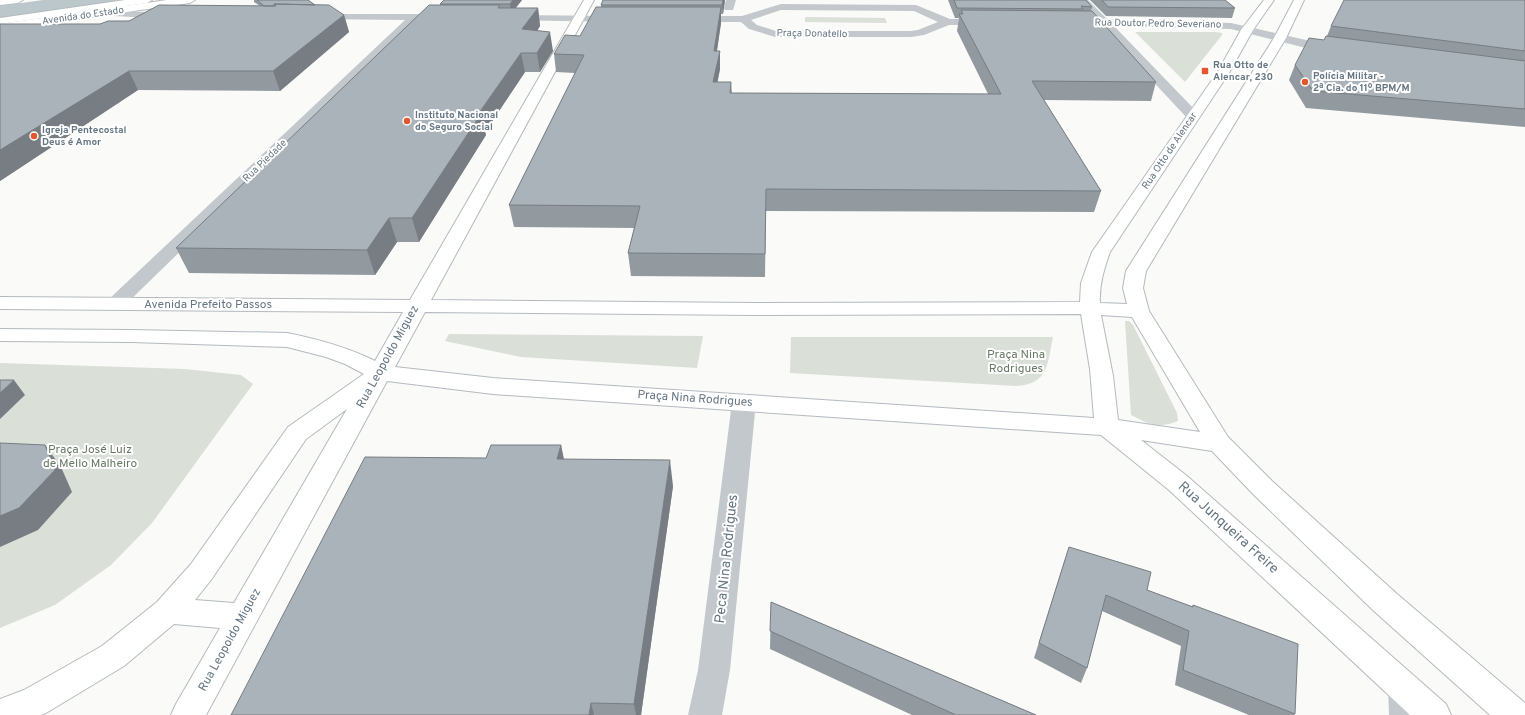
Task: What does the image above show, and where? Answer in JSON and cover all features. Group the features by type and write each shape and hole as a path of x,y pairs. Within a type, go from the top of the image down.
{"main road":[{"name":"Avenida do Estado","path":"0,21 147,0"},
{"name":"Avenida do Estado","path":"0,27 190,0"},
{"name":"Rua Leopoldo Miguez","path":"188,715 416,306 589,0"},
{"name":"Rua Otto de Alencar","path":"1089,308 1092,276 1101,252 1223,73 1247,30 1269,0"},
{"path":"1299,0 1280,38 1136,271 1134,288 1139,311 1219,443 1263,488 1386,603 1514,715"},
{"name":"Avenida do Estado","path":"0,2 23,2"},
{"name":"Avenida do Estado","path":"0,8 23,2"},
{"name":"Avenida Prefeito Passos","path":"0,303 416,306"},
{"path":"416,306 745,309 1089,308 1139,311"},
{"path":"1089,308 1101,368 1107,427 1219,443"},
{"path":"0,335 287,340 312,345 334,352 353,359 380,373 297,433 201,572 168,611 113,656 34,702 0,715"},
{"name":"Praça Nina Rodrigues","path":"380,373 493,386 1107,427"},
{"name":"Rua Junqueira Freire","path":"1107,427 1178,483 1405,701 1434,715"},
{"path":"168,611 243,617"}],"street":[{"path":"1082,0 1193,116"},
{"path":"916,8 930,1"},
{"path":"681,19 744,20 764,11 789,6 916,8 948,22 994,22"},
{"path":"101,13 147,16 178,16"},
{"path":"304,17 454,17"},
{"name":"Rua Piedade","path":"115,304 414,17"},
{"path":"500,18 626,19"},
{"name":"Praça Donatello","path":"744,20 753,28 765,32 792,35 911,34 920,33 948,22"},
{"name":"Rua Doutor Pedro Severiano","path":"1064,22 1224,26 1280,38 1344,49"},
{"name":"Peca Nina Rodrigues","path":"705,715 714,670 744,402"}],"green space":[{"path":"805,17 885,18 887,23 805,22"},
{"path":"1135,32 1215,32 1222,33 1222,35 1185,82"},
{"path":"1125,321 1129,321 1133,325 1177,413 1178,421 1165,425 1159,425 1148,423 1131,415"},
{"path":"449,334 703,336 697,368 521,357 445,341"},
{"name":"Praça Nina Rodrigues","path":"791,337 1053,337 1045,371 1041,377 1027,384 1016,386 790,373"},
{"name":"Praça José Luiz de Mello Malheiro","path":"0,363 185,369 241,375 253,384 152,523 111,565 55,605 0,628"}],"building":[{"path":"257,0 308,0 315,5 274,4 274,6 264,6"},
{"path":"444,0 513,0 510,4 440,4"},
{"path":"603,0 723,0 722,5 601,5"},
{"path":"954,0 1086,0 1092,7 1081,6 1083,9 957,8"},
{"path":"1102,0 1225,0 1235,8 1108,7"},
{"path":"1344,0 1525,0 1525,51 1331,26"},
{"path":"274,4 329,5 344,15 273,71 129,71 0,150 0,24 100,24 108,21 129,21 159,5 276,6"},
{"path":"429,5 500,5 498,8 538,8 522,29 550,32 537,53 521,53 479,113 481,114 412,218 389,218 367,250 176,248"},
{"path":"596,7 721,7 714,51 720,51 713,82 731,82 730,93 1001,94 959,14 963,14 961,10 1092,11 1156,82 1032,81 1101,191 766,189 765,254 628,253 640,206 509,205 584,55 554,54 565,35 580,36"},
{"path":"1326,36 1525,61 1525,109 1313,91 1295,65 1309,38 1324,40"},
{"path":"0,380 14,380 0,393"},
{"path":"0,443 45,445 55,470 19,508 0,516"},
{"path":"491,445 561,445 557,459 670,460 634,704 591,703 589,715 231,715 365,457 486,458"},
{"path":"1069,547 1151,572 1147,590 1193,607 1193,605 1298,644 1295,714 1183,670 1189,631 1106,595 1087,668 1039,643"},
{"path":"771,602 1036,715 956,715 770,631"}],"waterway":[{"path":"0,14 103,0"}],"place":[{"name":"Rua Otto de Alencar, 230","path":"1205,71"},
{"name":"Polícia Militar - 2ª Cia. do 11º BPM/M","path":"1305,82"},
{"name":"Instituto Nacional do Seguro Social","path":"407,121"},
{"name":"Igreja Pentecostal Deus é Amor","path":"34,136"}]}
